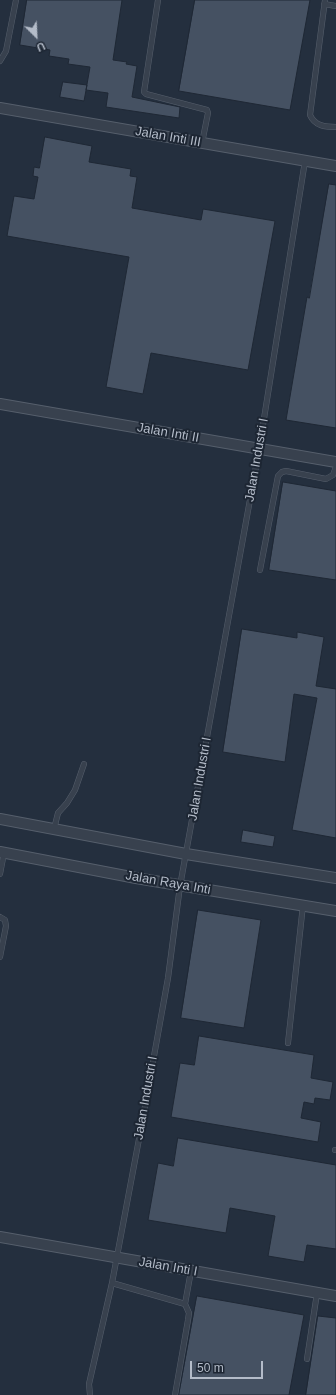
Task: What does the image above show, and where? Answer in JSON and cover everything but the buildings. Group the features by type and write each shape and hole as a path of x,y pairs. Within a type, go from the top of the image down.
{"street":[{"name":"Jalan Inti III","path":"0,108 336,166"},
{"name":"Jalan Inti II","path":"0,404 259,450 336,462"},
{"path":"0,819 186,854 336,878"},
{"name":"Jalan Raya Inti","path":"2,852 180,886 336,911"},
{"name":"Jalan Inti I","path":"0,1237 336,1296"}],"lane":[{"path":"0,60 6,51 16,0"},
{"path":"158,0 144,92 146,94 207,110 208,113 202,143"},
{"path":"336,6 324,2 310,115 318,125 336,127"},
{"name":"Jalan Industri I","path":"90,1395 89,1384 112,1283 168,978 180,886 259,450 305,161"},
{"path":"260,570 278,476 282,472 286,471 326,479 334,475 336,467"},
{"path":"54,829 58,813 67,803 74,790 84,764"},
{"path":"0,874 2,852"},
{"path":"288,1043 303,905"},
{"path":"0,917 5,920 6,926 0,957"},
{"path":"175,1395 189,1313 186,1304 191,1271"},
{"path":"112,1283 186,1304"},
{"path":"307,1359 317,1293"}]}
